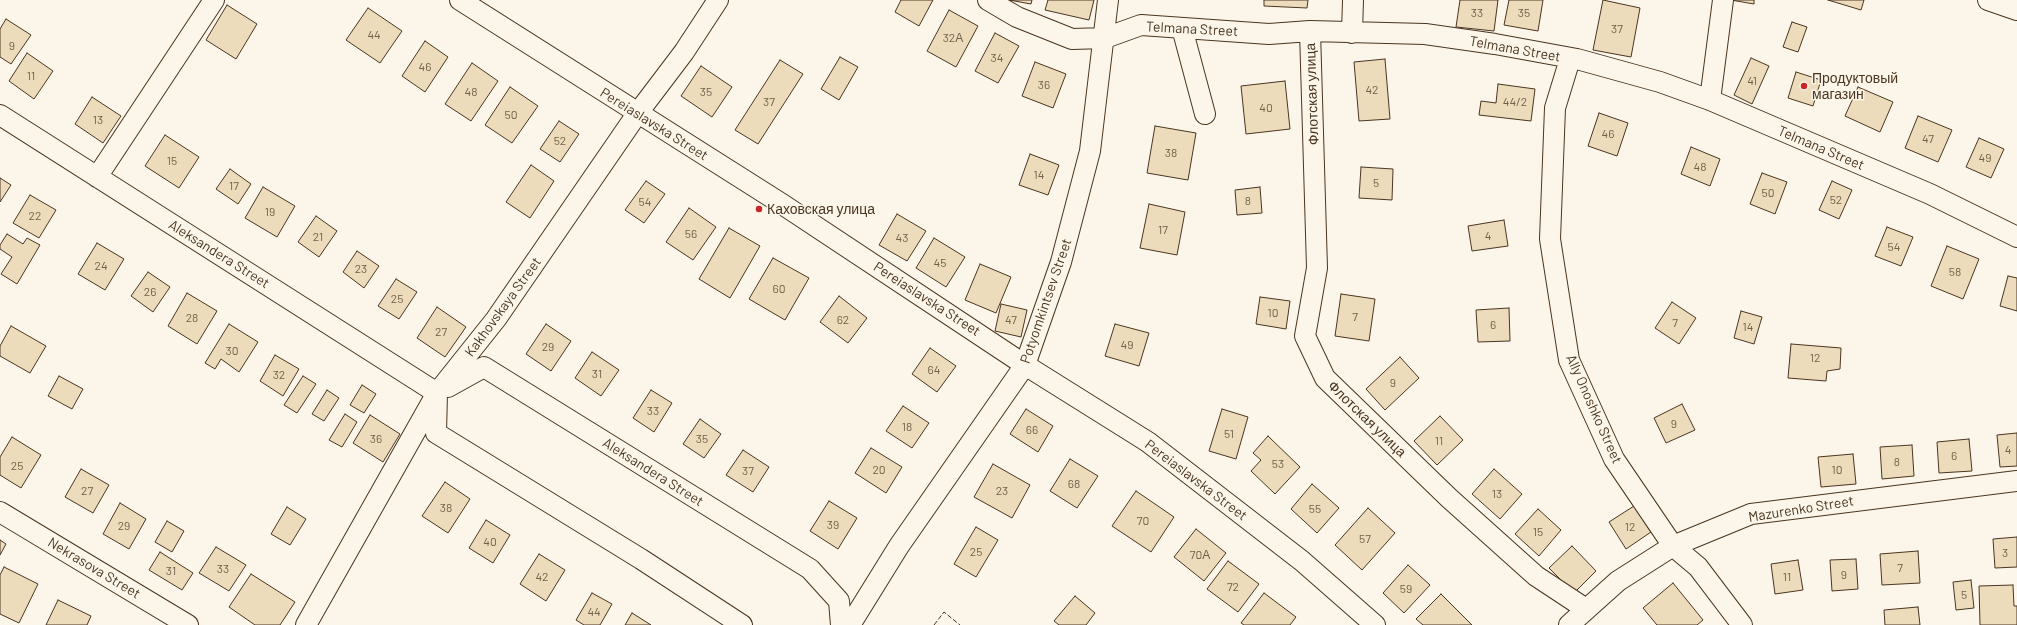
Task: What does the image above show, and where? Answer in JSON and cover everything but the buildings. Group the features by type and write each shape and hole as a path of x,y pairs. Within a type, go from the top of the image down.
{"street":[{"path":"98,177 214,0"},
{"name":"Pereiaslavska Street","path":"460,0 788,209 1025,365 1148,442 1302,561 1376,625"},
{"name":"Kakhovskaya Street","path":"306,625 437,393 496,319 637,114 684,52 718,0"},
{"name":"Telmana Street","path":"988,0 1016,17 1072,39 1104,38 1141,25 1269,34 1310,31 1425,34 1495,44 1570,59 1660,82 1710,100 1930,194 2017,238"},
{"name":"Potyomkintsev Street","path":"850,625 899,546 1025,365 1062,262 1090,151 1108,0"},
{"path":"1352,33 1353,0"},
{"path":"1710,100 1723,0"},
{"path":"1988,0 2017,10"},
{"path":"1182,28 1205,114"},
{"name":"Флотская улица","path":"1310,31 1317,268 1305,336 1325,378 1449,498 1536,576 1586,609"},
{"name":"Ally Onoshko Street","path":"1570,59 1555,108 1550,239 1569,360 1614,460 1673,546 1698,567 1742,625"},
{"name":"Aleksandera Street","path":"0,115 437,393 484,367 810,569 839,601 841,625"},
{"path":"437,393 436,433 641,559 742,625"},
{"name":"Mazurenko Street","path":"1569,625 1618,581 1673,546 1751,514 2017,481"},
{"name":"Nekrasova Street","path":"0,512 188,625"}],"fence":[{"path":"934,625 944,612 960,625"}],"place":[{"name":"Продуктовый магазин","path":"1804,86"},
{"name":"Каховская улица","path":"759,209"}]}
